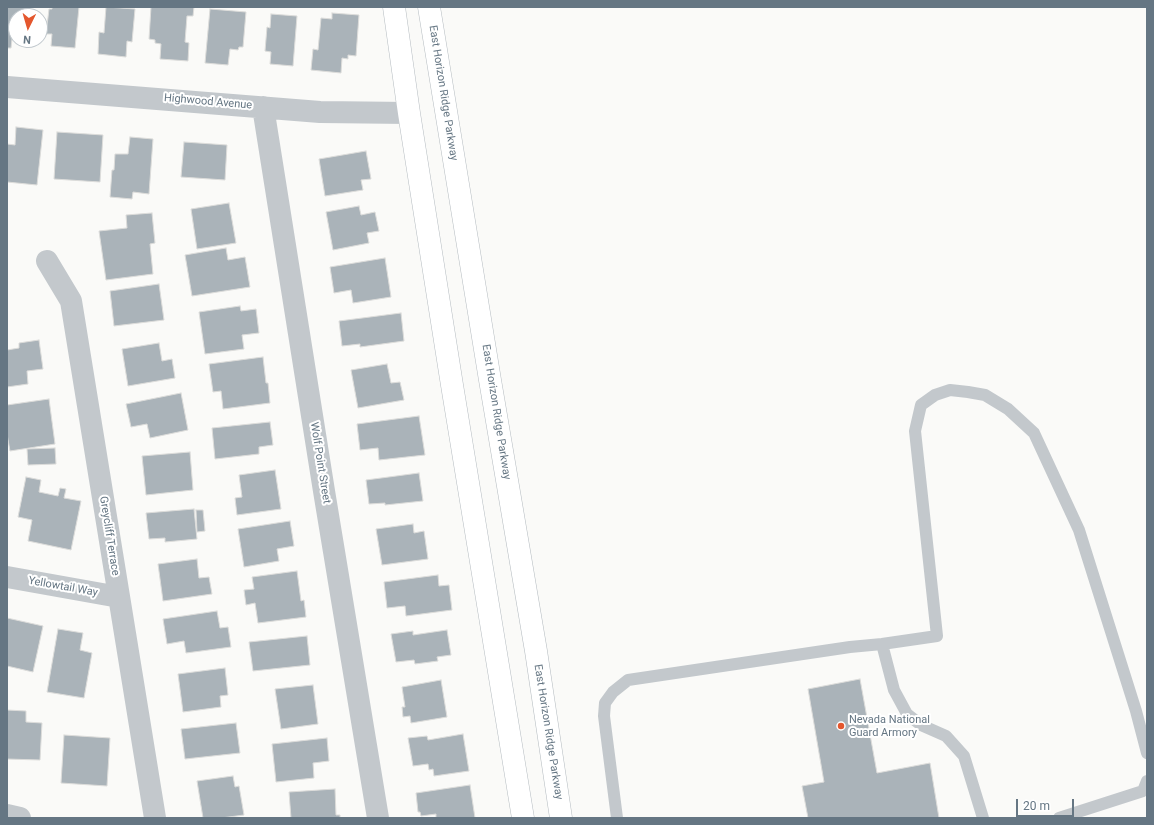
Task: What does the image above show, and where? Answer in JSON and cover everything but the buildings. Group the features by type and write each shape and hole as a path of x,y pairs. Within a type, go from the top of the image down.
{"main road":[{"path":"394,7 409,112 523,818"},
{"name":"East Horizon Ridge Parkway","path":"429,7 536,651 561,818"}],"street":[{"name":"Highwood Avenue","path":"7,86 320,112 409,112"},
{"name":"Wolf Point Street","path":"263,107 378,818"},
{"name":"Greycliff Terrace","path":"47,261 71,301 155,818"},
{"name":"Yellowtail Way","path":"7,576 119,597"},
{"path":"7,815 20,818"}],"lane":[{"path":"617,818 604,716 605,703 613,692 628,680 850,647 937,636 915,431 921,405 935,395 950,390 985,395 1008,409 1034,433 1079,530 1134,703 1147,753"},
{"path":"882,644 894,690 908,714 921,725 946,736 964,756 983,818"},
{"path":"1059,818 1143,791 1147,781"}],"place":[{"name":"Nevada National Guard Armory","path":"841,726"}]}
